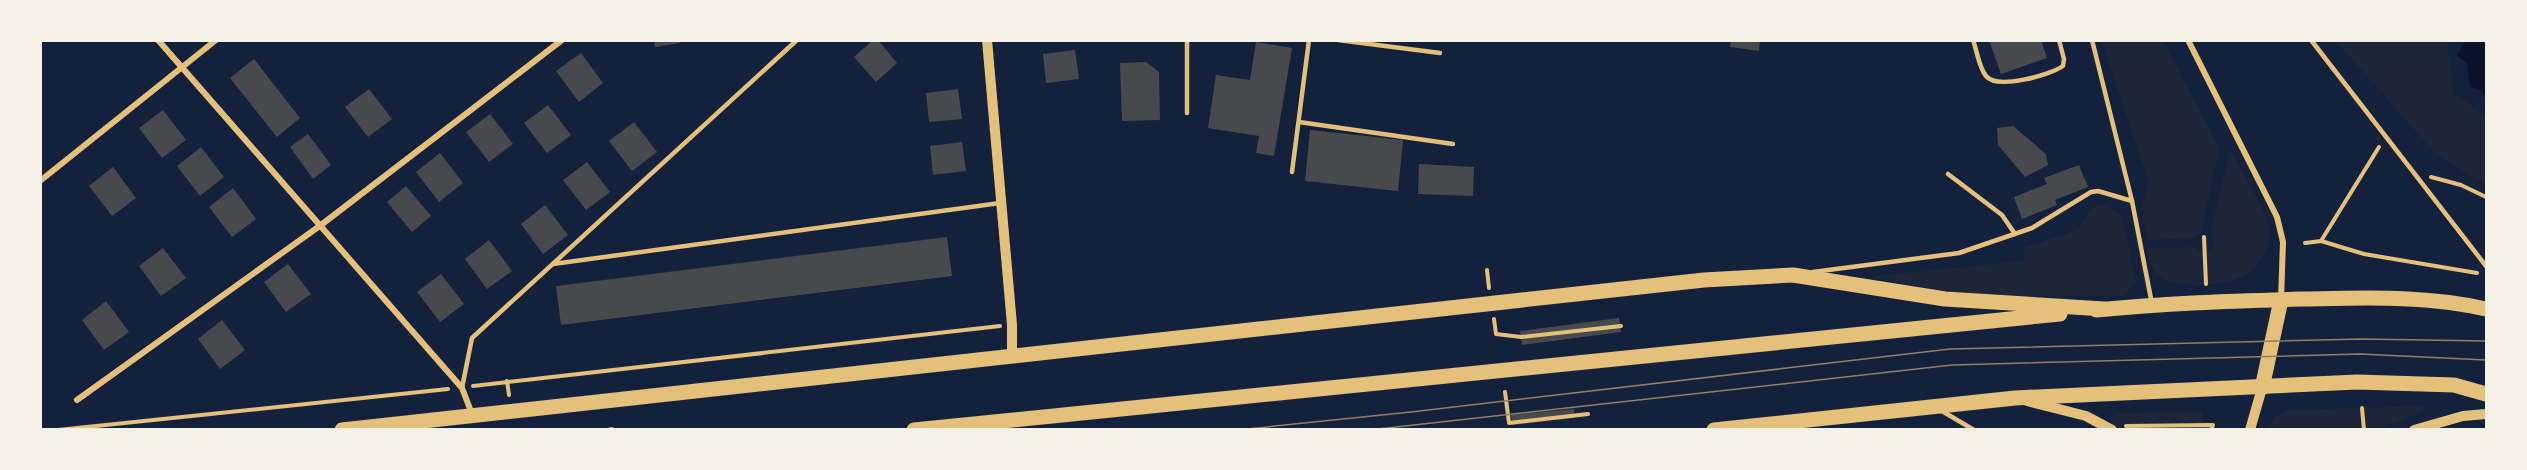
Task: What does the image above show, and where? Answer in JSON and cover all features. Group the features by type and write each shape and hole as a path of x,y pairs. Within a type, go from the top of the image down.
{"main road":[{"path":"342,429 1704,280 1793,275 1945,299 2104,309"},
{"path":"914,429 2104,309 2281,300 2423,299 2487,309"},
{"path":"2262,388 2281,300"},
{"path":"1714,429 2015,398 2405,382 2454,385 2487,394"}],"street":[{"path":"158,40 462,388 472,414"},
{"path":"40,181 216,40"},
{"path":"77,400 321,225 562,40"},
{"path":"987,40 1012,325 1012,356"},
{"path":"2188,40 2277,217 2283,242 2281,300"},
{"path":"2250,429 2262,388"},
{"path":"2015,398 2086,416 2114,428"},
{"path":"2415,429 2463,416 2487,414"}],"lane":[{"path":"462,388 472,338 797,40"},
{"path":"1187,113 1188,40"},
{"path":"1292,172 1309,40"},
{"path":"1338,40 1440,54"},
{"path":"1974,40 1985,75 1993,82 2002,83 2054,72 2063,66 2064,59 2058,40"},
{"path":"2092,40 2132,201 2153,306"},
{"path":"2311,40 2487,266"},
{"path":"1299,122 1453,144"},
{"path":"1948,174 2002,215 2015,234"},
{"path":"1793,275 1959,253 2032,228 2091,192 2098,191 2132,201"},
{"path":"553,264 1002,203"},
{"path":"1934,406 1974,429"}],"path":[{"path":"2321,241 2385,136"},
{"path":"2414,172 2462,185 2487,197"},
{"path":"2204,237 2206,284"},
{"path":"2305,243 2321,241 2364,254 2487,274"},
{"path":"58,429 462,388 507,381 1012,325"},
{"path":"1521,337 1621,326"},
{"path":"1505,392 1509,423 1588,414"},
{"path":"2362,408 2364,429"},
{"path":"2114,428 2213,425 2211,429"}],"shaded area":[{"path":"2102,41 2163,41 2219,148 2201,233 2193,238 2147,240 2142,210 2148,179"},
{"path":"2336,41 2447,41 2454,94 2486,116 2486,185 2435,153"},
{"path":"2465,41 2486,41 2486,98 2481,91 2470,87 2467,63 2457,56"},
{"path":"2230,150 2269,225 2268,245 2262,257 2250,272 2226,282 2190,285 2178,284 2160,277 2151,264 2148,248 2195,247 2201,252 2212,252 2215,248 2211,230"},
{"path":"2096,205 2105,205 2122,215 2136,282 2124,296 2006,297 1955,293 1872,278 2024,261 2024,248 2077,230"},
{"path":"2422,406 2425,410 2421,413 2377,429 2268,430 2276,416 2289,410"},
{"path":"2202,412 2204,429 2118,429 2110,420 2117,413"}],"building":[{"path":"654,40 680,40 680,43 655,47"},
{"path":"873,40 878,40 897,63 876,82 854,57"},
{"path":"1731,40 1760,40 1759,51 1730,47"},
{"path":"1989,40 2041,40 2047,58 2001,74"},
{"path":"1256,42 1292,48 1274,156 1256,153 1259,136 1208,128 1216,75 1250,80"},
{"path":"1075,50 1079,79 1046,83 1043,54"},
{"path":"581,53 603,83 579,102 556,71"},
{"path":"254,59 300,118 277,137 230,78"},
{"path":"1146,62 1159,72 1160,120 1122,121 1120,63"},
{"path":"369,89 392,119 368,137 345,107"},
{"path":"958,89 962,119 929,122 926,93"},
{"path":"548,105 571,135 547,153 524,123"},
{"path":"163,110 186,140 162,158 139,128"},
{"path":"490,114 513,144 489,162 466,132"},
{"path":"634,122 657,152 632,171 609,141"},
{"path":"2013,126 2046,154 2048,165 2025,177 1998,145 1997,128"},
{"path":"1310,130 1403,140 1398,191 1305,181"},
{"path":"308,134 331,165 313,179 290,147"},
{"path":"962,142 966,171 933,175 930,146"},
{"path":"201,147 224,177 200,196 177,166"},
{"path":"440,153 463,183 439,202 416,172"},
{"path":"587,162 610,192 586,210 563,180"},
{"path":"1419,164 1474,167 1473,196 1418,194"},
{"path":"2079,165 2088,187 2055,200 2057,205 2022,219 2014,197 2047,184 2044,178"},
{"path":"113,167 136,198 112,216 89,186"},
{"path":"406,186 431,216 412,232 387,202"},
{"path":"233,188 256,219 232,237 209,207"},
{"path":"545,205 568,235 543,254 521,224"},
{"path":"947,237 952,276 561,325 556,286"},
{"path":"489,240 512,271 487,289 465,259"},
{"path":"163,248 186,278 161,296 139,266"},
{"path":"288,264 311,294 286,312 264,282"},
{"path":"441,274 464,304 440,322 417,292"},
{"path":"106,301 129,332 104,350 82,320"},
{"path":"1619,318 1621,332 1522,345 1520,331"},
{"path":"222,320 245,350 220,369 198,339"},
{"path":"1574,409 1574,418 1512,425 1511,415"}],"tram line":[{"path":"1237,430 1950,349 2362,339 2486,341"},
{"path":"1369,430 1952,365 2360,354 2486,360"}]}
